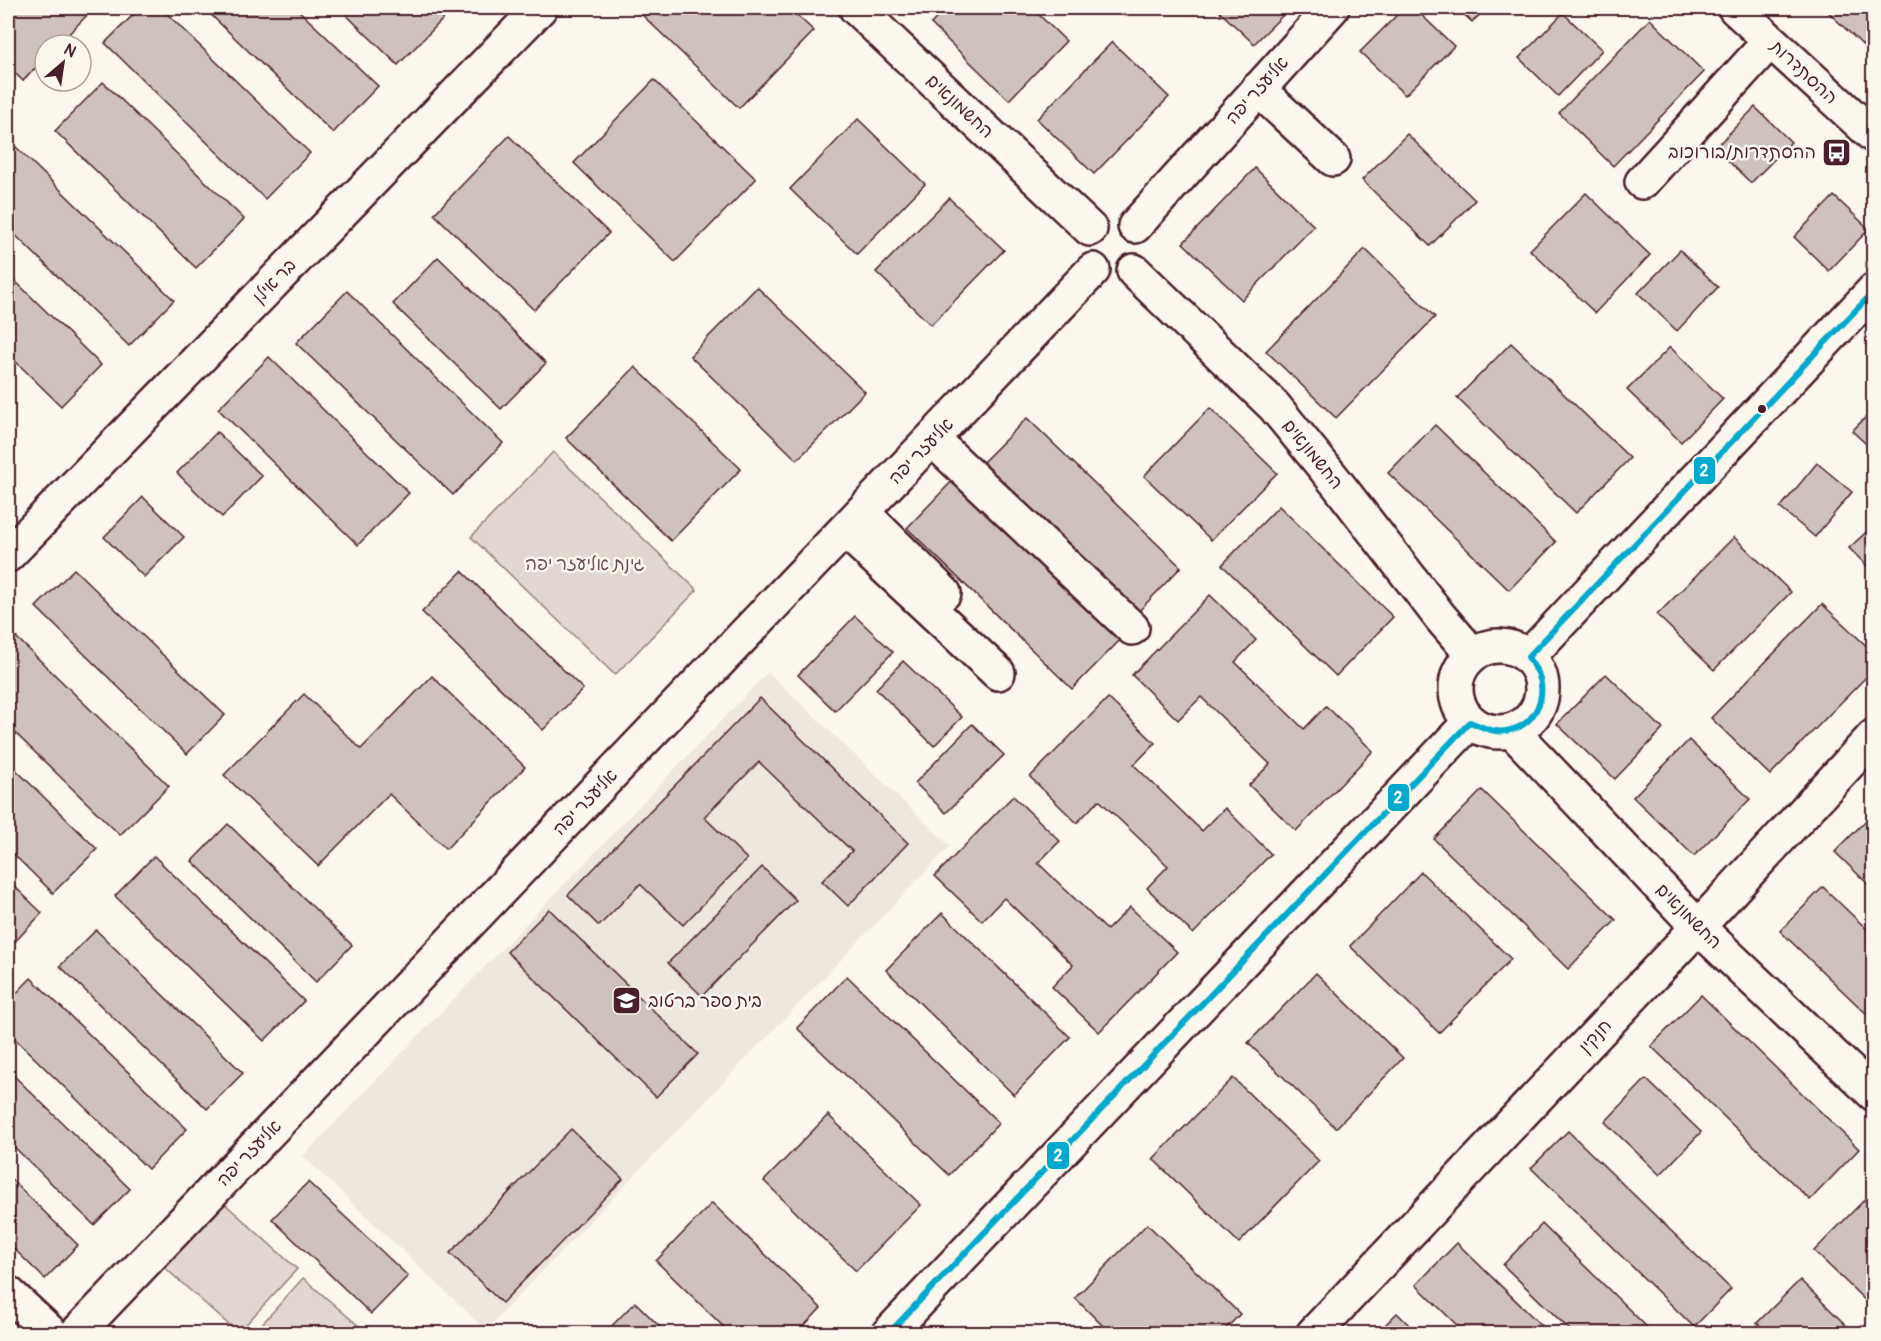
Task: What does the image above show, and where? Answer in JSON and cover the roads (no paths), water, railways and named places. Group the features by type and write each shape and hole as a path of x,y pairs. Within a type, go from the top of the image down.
{"street":[{"name":"בר אילן","path":"8,555 540,8"},
{"name":"החשמונאים","path":"856,8 1090,229"},
{"name":"אליעזר יפה","path":"1135,225 1332,8"},
{"name":"ההסתדרות","path":"1734,8 1874,136"},
{"path":"1642,182 1770,40"},
{"path":"1258,89 1333,159"},
{"path":"1117,217 1135,225 1144,243 1144,254 1141,263 1134,271 1118,278 1109,278 1093,270 1087,263 1083,246 1090,229 1097,222 1117,217"},
{"name":"אליעזר יפה","path":"76,1334 1093,270"},
{"name":"החשמונאים","path":"1134,271 1274,406 1336,482 1440,618 1472,654"},
{"path":"1528,657 1874,290"},
{"path":"932,439 1132,628"},
{"path":"853,521 1005,665"},
{"path":"1500,646 1515,649 1528,657 1537,669 1542,683 1542,699 1536,713 1525,724 1512,731 1497,733 1483,730 1470,722 1460,710 1455,696 1456,680 1462,666 1472,654 1486,647 1500,646"},
{"path":"888,1334 1470,722"},
{"name":"החשמונאים","path":"1512,731 1698,927 1874,1094"},
{"name":"חנקין","path":"1313,1334 1698,927 1874,736"},
{"path":"8,1293 52,1334"}],"place":[{"name":"ההסתדרות/בורוכוב","path":"1837,152"},
{"name":"בית ספר ברטוב","path":"627,1001"}],"park label":[{"name":"גינת אליעזר יפה","path":"585,564"}]}
